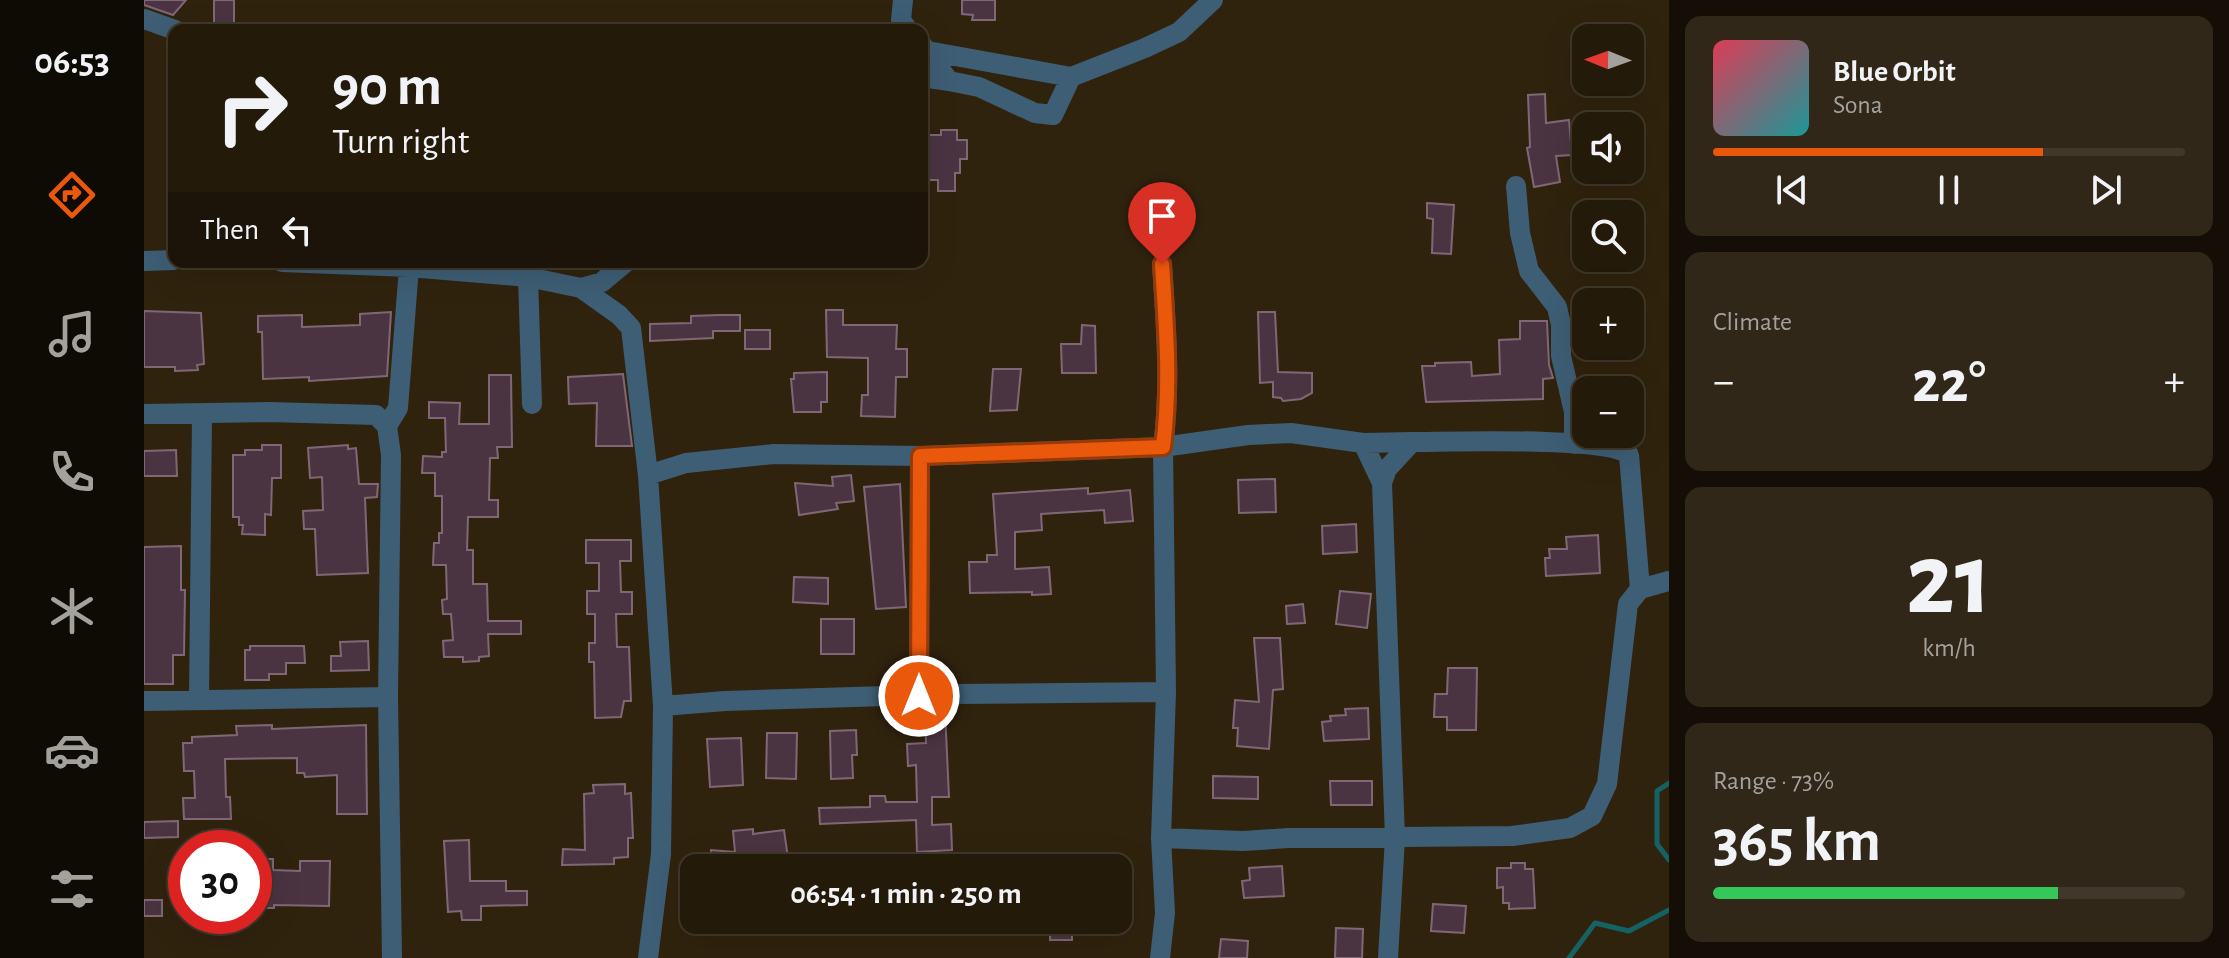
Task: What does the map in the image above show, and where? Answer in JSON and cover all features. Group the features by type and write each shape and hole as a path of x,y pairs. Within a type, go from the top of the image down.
{"street":[{"path":"903,0 901,20 904,24"},
{"path":"928,49 963,59 1071,77 1179,32 1213,0"},
{"path":"144,19 168,28"},
{"path":"928,53 949,81"},
{"path":"928,78 979,87 1044,116 1053,115 1071,77"},
{"path":"1516,186 1520,233 1529,271 1557,307 1561,325 1561,356 1572,403"},
{"path":"144,261 168,260"},
{"path":"1160,958 1165,913 1161,838 1166,692 1163,447 1169,364 1162,264"},
{"path":"387,426 398,408 409,268"},
{"path":"421,268 528,277 581,288 619,315 631,328 648,475 663,706 661,854 648,958"},
{"path":"581,288 602,282 619,268"},
{"path":"528,277 532,404"},
{"path":"144,414 269,412 376,415 387,426 391,455 388,697 392,958"},
{"path":"199,700 202,414"},
{"path":"648,475 686,463 774,454 920,456 1163,447 1248,435 1291,433 1363,443 1572,444"},
{"path":"1388,958 1395,838 1382,483 1387,469 1412,442"},
{"path":"1363,443 1382,483"},
{"path":"1613,448 1623,449 1629,455 1640,589"},
{"path":"919,696 920,456"},
{"path":"1161,838 1243,841 1512,836 1570,828 1592,816 1607,784 1628,604 1640,589 1669,581"},
{"path":"663,706 725,701 953,694 1166,692"},
{"path":"144,701 388,697"}],"building":[{"path":"144,0 186,0 173,15 144,5"},
{"path":"214,0 234,0 234,24 214,24"},
{"path":"962,0 995,0 995,20 972,20 973,15 962,14"},
{"path":"1545,94 1546,123 1569,120 1572,155 1556,156 1560,182 1534,187 1527,148 1530,147 1528,95"},
{"path":"941,130 957,130 957,140 967,140 967,159 960,159 960,173 955,173 955,191 938,191 938,180 928,180 928,135 941,135"},
{"path":"1427,203 1454,205 1451,254 1432,253 1433,219 1427,218"},
{"path":"826,310 843,310 843,325 897,325 896,349 907,349 907,377 896,377 895,417 861,416 862,395 868,395 868,358 827,357"},
{"path":"144,311 201,313 204,364 197,365 198,370 144,367"},
{"path":"391,312 387,376 309,381 309,377 263,379 262,332 258,332 258,316 302,315 302,327 360,325 360,314"},
{"path":"1258,312 1275,312 1278,372 1312,373 1312,393 1301,399 1283,401 1273,397 1273,382 1260,383"},
{"path":"740,315 740,331 713,331 713,338 650,341 650,324 691,323 691,316"},
{"path":"1520,321 1547,321 1549,365 1553,378 1543,379 1543,399 1426,402 1422,366 1471,362 1472,376 1500,374 1499,340 1520,339"},
{"path":"1082,325 1095,326 1096,373 1062,373 1061,344 1081,344"},
{"path":"745,330 770,330 770,349 745,349"},
{"path":"993,369 1021,369 1017,410 990,411"},
{"path":"827,372 827,402 821,402 821,412 794,412 791,379 794,379 794,373"},
{"path":"623,374 632,446 596,446 597,403 569,404 568,377"},
{"path":"489,375 511,375 512,447 497,447 498,458 490,458 489,500 498,500 498,517 468,517 467,550 473,550 473,584 487,584 488,621 521,621 521,634 488,634 489,656 479,657 479,661 463,662 463,657 444,657 443,641 453,640 451,614 443,614 442,600 447,599 446,565 433,565 434,543 439,543 439,533 442,533 442,496 435,496 435,473 422,473 423,456 442,457 442,452 446,452 445,418 429,418 429,402 460,403 459,424 489,424"},
{"path":"262,445 281,445 281,478 272,478 271,515 265,514 265,535 242,534 243,525 239,525 239,517 233,517 233,455 245,455 245,450 262,450"},
{"path":"348,445 348,449 356,448 359,484 378,484 377,497 365,498 368,573 317,575 315,529 304,529 303,511 323,510 322,477 310,478 308,448"},
{"path":"176,450 177,476 144,476 144,451"},
{"path":"851,475 854,501 836,503 838,509 799,515 795,483 833,486 832,477"},
{"path":"1275,479 1276,512 1239,513 1238,480"},
{"path":"900,484 906,607 876,609 864,487"},
{"path":"1088,488 1088,494 1130,490 1133,521 1105,523 1104,510 1041,514 1042,530 1015,532 1015,569 1049,567 1051,594 970,593 969,562 987,562 987,555 997,555 993,494"},
{"path":"1356,524 1357,552 1323,554 1322,526"},
{"path":"1598,535 1600,573 1546,576 1545,558 1550,558 1549,549 1567,549 1566,537"},
{"path":"586,540 631,540 631,561 620,561 621,592 632,592 632,614 616,614 617,647 629,647 631,701 624,701 621,717 595,718 594,662 589,662 589,643 595,643 595,614 587,614 587,591 599,591 599,563 586,563"},
{"path":"181,546 181,590 185,590 184,655 173,655 173,684 144,684 144,547"},
{"path":"794,577 828,578 828,604 793,602"},
{"path":"1340,591 1371,594 1367,628 1336,624"},
{"path":"1303,604 1305,623 1287,624 1286,606"},
{"path":"821,619 854,619 854,654 821,654"},
{"path":"1254,638 1280,638 1283,689 1273,690 1269,749 1237,746 1238,728 1233,728 1235,700 1259,702"},
{"path":"368,641 369,670 331,671 331,656 341,656 340,642"},
{"path":"250,646 304,646 305,663 286,663 286,674 269,674 269,680 245,680 245,650 250,650"},
{"path":"1448,668 1477,668 1476,730 1447,730 1447,717 1434,717 1435,694 1447,694"},
{"path":"1368,708 1369,739 1324,741 1322,722 1331,721 1330,716 1346,715 1345,709"},
{"path":"945,711 949,797 932,797 932,825 951,824 952,850 917,852 916,820 820,824 819,808 870,807 870,796 885,796 886,802 917,802 916,765 908,766 907,744 926,743 925,712"},
{"path":"272,725 272,729 366,725 367,814 337,814 337,775 305,777 304,773 297,773 297,758 225,759 226,797 230,797 231,819 184,819 183,798 195,798 194,771 184,771 183,743 192,743 192,737 237,735 236,726"},
{"path":"856,730 857,755 852,755 853,778 831,779 830,731"},
{"path":"767,733 797,733 796,779 766,778"},
{"path":"741,738 743,785 710,787 707,739"},
{"path":"1213,776 1258,777 1258,799 1213,798"},
{"path":"1330,781 1372,781 1372,805 1331,805"},
{"path":"625,784 625,794 631,793 633,838 628,838 628,857 614,858 614,864 562,865 563,849 585,850 584,794 594,793 593,785"},
{"path":"178,821 178,830 168,830 168,837 144,838 144,822"},
{"path":"753,829 753,834 784,830 787,854 711,854 711,850 735,852 733,831"},
{"path":"469,840 470,881 506,881 506,891 527,891 527,905 481,906 481,920 462,920 461,911 448,912 444,841"},
{"path":"272,859 273,870 300,871 300,861 330,861 329,906 274,905 274,908"},
{"path":"1511,863 1525,863 1525,869 1533,869 1535,908 1509,909 1509,903 1503,903 1503,887 1497,888 1497,868 1511,868"},
{"path":"1282,866 1284,896 1244,898 1242,881 1250,880 1249,868"},
{"path":"144,900 162,900 162,916 144,916"},
{"path":"1433,904 1466,906 1464,933 1431,931"},
{"path":"1336,928 1363,929 1362,958 1335,958"},
{"path":"1050,934 1072,934 1072,940 1050,940"},
{"path":"1221,939 1248,941 1247,958 1219,958"}],"waterway":[{"path":"1669,783 1657,791 1657,844 1669,860"},
{"path":"1569,958 1595,923 1629,931 1669,910"}],"route":[{"path":"919,696 920,456 1163,447 1169,364 1162,264"}]}
